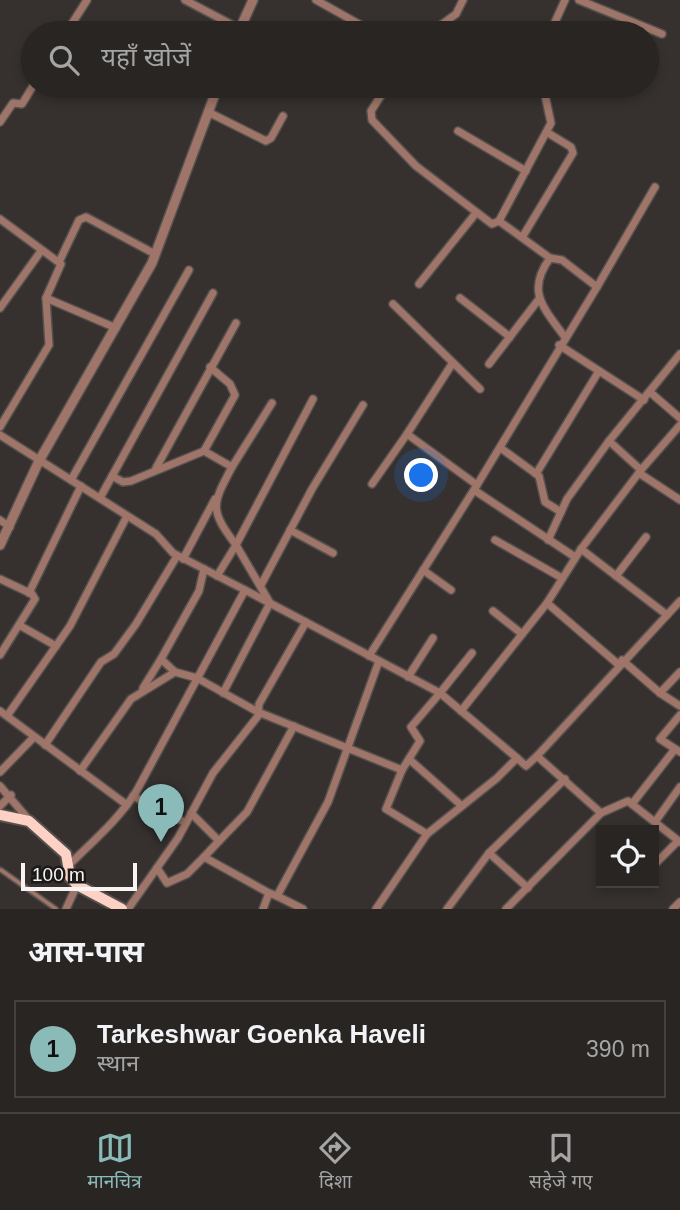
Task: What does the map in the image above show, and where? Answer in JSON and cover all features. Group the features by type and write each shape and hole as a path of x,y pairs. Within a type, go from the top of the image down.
{"highway":[{"path":"0,815 29,821 62,849 69,864 70,877 77,885 122,909"}],"street":[{"path":"74,21 87,0"},
{"path":"185,0 195,2 224,21"},
{"path":"244,21 253,0"},
{"path":"316,0 354,21"},
{"path":"446,21 456,14 463,0"},
{"path":"555,21 565,0"},
{"path":"579,0 630,21"},
{"path":"0,122 13,103 22,104 26,98"},
{"path":"0,545 39,461 116,328 155,254 213,98"},
{"path":"379,98 371,111 372,120 416,166 493,225 499,221 548,132 552,118 546,98"},
{"path":"208,112 266,141 271,138 283,116"},
{"path":"457,131 526,171"},
{"path":"523,236 573,152 571,147 548,132"},
{"path":"369,656 475,487 502,449 564,336 597,286 655,187"},
{"path":"419,284 476,213"},
{"path":"0,427 49,345 46,298 56,281 60,260 79,220 86,217 155,254"},
{"path":"0,219 41,251 60,260"},
{"path":"499,221 550,258 562,260 597,286"},
{"path":"0,308 41,251"},
{"path":"550,258 538,279 539,299 564,336"},
{"path":"71,480 189,270"},
{"path":"100,498 213,293"},
{"path":"46,298 116,328"},
{"path":"460,298 510,337"},
{"path":"489,364 539,299"},
{"path":"393,304 480,389"},
{"path":"156,468 236,323"},
{"path":"559,345 644,400"},
{"path":"548,540 579,481 680,354"},
{"path":"372,484 452,364"},
{"path":"112,476 123,482 131,481 156,468 204,451 235,395 230,384 210,367"},
{"path":"536,474 600,371"},
{"path":"651,393 680,418"},
{"path":"218,576 313,398"},
{"path":"45,745 101,662 114,654 153,600 272,403"},
{"path":"261,585 363,405"},
{"path":"461,711 547,603 575,557 640,471 680,425"},
{"path":"407,434 475,487 575,557"},
{"path":"0,435 156,534 180,557 440,693 526,766 620,662 680,601"},
{"path":"609,441 640,471 680,500"},
{"path":"502,449 540,478 545,502 561,512"},
{"path":"204,451 232,467"},
{"path":"29,593 81,486"},
{"path":"215,499 216,512 270,603"},
{"path":"127,516 93,587 56,646 3,714 127,805"},
{"path":"0,520 10,527"},
{"path":"290,530 333,554"},
{"path":"615,576 646,537"},
{"path":"495,540 562,578"},
{"path":"581,549 667,614"},
{"path":"141,692 199,591 204,569"},
{"path":"423,570 451,590"},
{"path":"0,579 29,593 35,599 0,655"},
{"path":"69,864 133,796 245,590"},
{"path":"223,692 270,603"},
{"path":"547,603 680,706"},
{"path":"493,611 522,634"},
{"path":"128,909 186,823 213,773 258,712 259,704 306,622"},
{"path":"19,625 56,646"},
{"path":"408,677 433,638"},
{"path":"427,834 386,809 402,770 420,741 411,727 472,653"},
{"path":"161,659 175,672 197,678 258,712 402,770"},
{"path":"263,909 327,802 379,661"},
{"path":"80,771 131,699 175,672"},
{"path":"660,693 680,673"},
{"path":"632,804 677,751 660,739 680,715"},
{"path":"157,868 167,883 187,874 204,857 247,812 294,726"},
{"path":"0,772 34,737"},
{"path":"537,756 601,813"},
{"path":"376,909 427,834 517,758"},
{"path":"409,759 463,806"},
{"path":"447,909 489,853 565,779"},
{"path":"0,786 29,821"},
{"path":"655,822 680,787"},
{"path":"0,806 10,795"},
{"path":"133,796 186,823"},
{"path":"506,909 601,813 628,801 679,841 659,860"},
{"path":"191,813 219,841"},
{"path":"489,853 528,888"},
{"path":"204,857 303,909"},
{"path":"66,909 77,885"},
{"path":"673,909 680,902"}],"lane":[{"path":"2,870 56,909"}],"place":[{"name":"Tarkeshwar Goenka Haveli","path":"161,842"}]}
